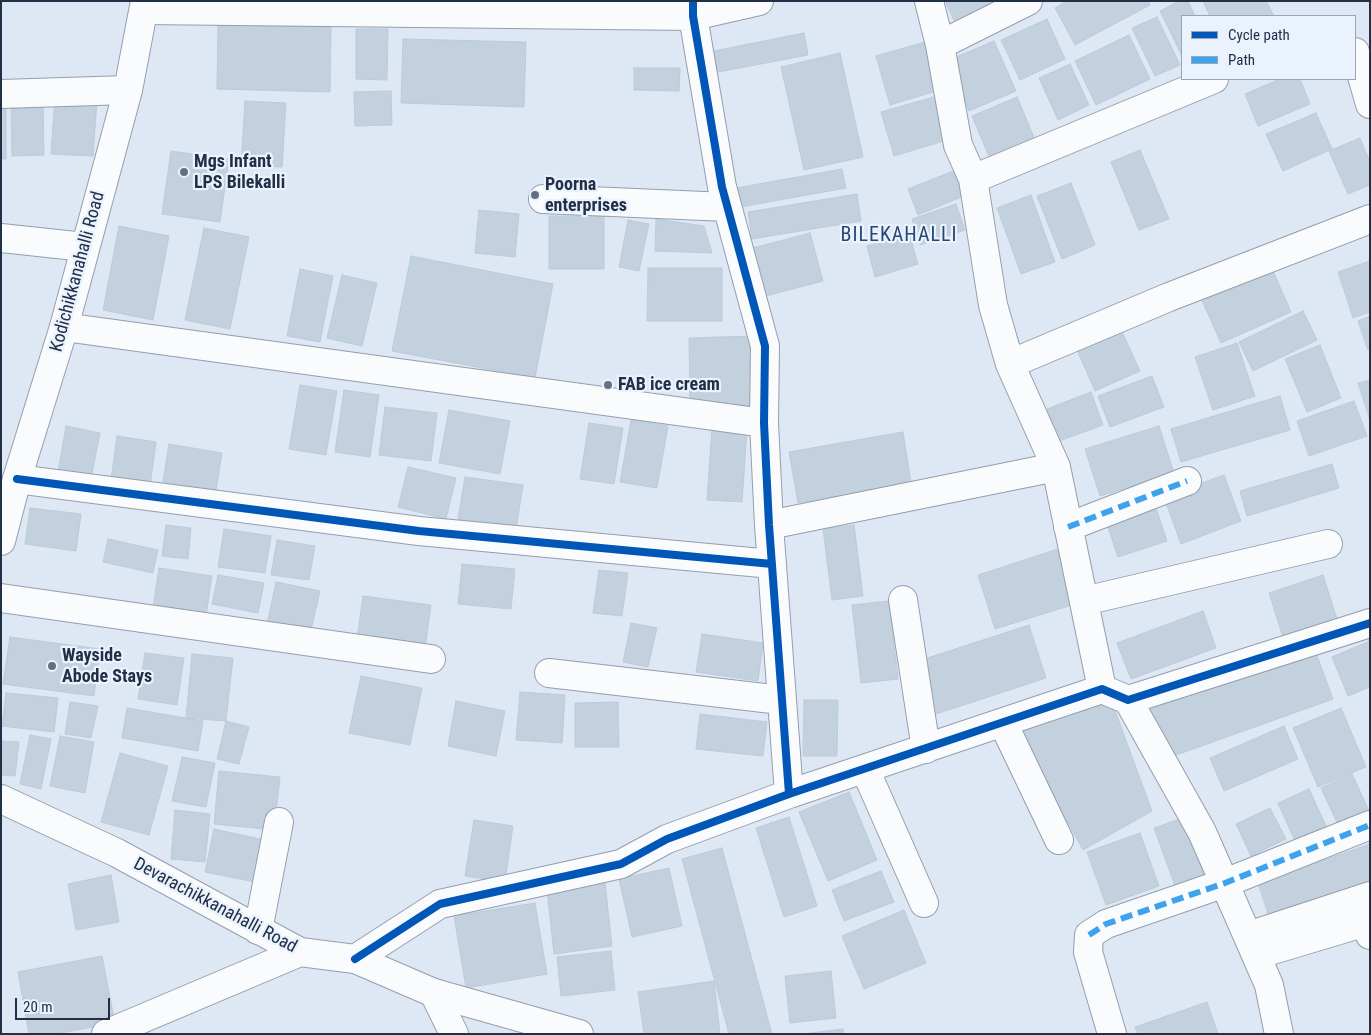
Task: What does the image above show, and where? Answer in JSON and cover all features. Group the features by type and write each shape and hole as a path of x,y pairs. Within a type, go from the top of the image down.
{"street":[{"path":"145,6 693,9 759,1"},
{"path":"929,1 940,45 958,144 973,179 994,305 1010,364 1056,467 1102,689"},
{"path":"940,45 1028,1"},
{"name":"Kodichikkanahalli Road","path":"1,541 17,479 64,327 128,90 145,6"},
{"path":"693,9 722,187 765,346 764,423 769,525 789,794"},
{"path":"1356,55 1370,104"},
{"path":"973,179 1212,80"},
{"path":"1,94 128,90"},
{"path":"543,199 727,207"},
{"path":"1010,364 1169,297 1370,219"},
{"path":"1,238 85,247"},
{"path":"64,327 764,423"},
{"path":"769,525 1056,467"},
{"path":"17,479 418,531 772,564"},
{"path":"1068,527 1187,481"},
{"path":"1084,601 1328,544"},
{"path":"1,598 431,659"},
{"path":"903,600 926,748"},
{"path":"1128,700 1370,623"},
{"path":"549,673 781,700"},
{"path":"355,959 440,904 620,864 667,839 789,794 1102,689 1128,700 1202,832 1269,985 1279,1034"},
{"path":"1003,722 1059,840"},
{"path":"865,769 924,902"},
{"name":"Devarachikkanahalli Road","path":"1,799 117,853 300,952 355,959 434,993 579,1034"},
{"path":"258,930 279,822"},
{"path":"1112,1034 1088,952 1089,935 1106,924 1225,883 1370,826"},
{"path":"1252,945 1370,896"},
{"path":"1252,945 1366,922 1370,936"},
{"path":"106,1034 300,952"},
{"path":"434,993 454,1034"}],"building":[{"path":"945,1 1016,1 958,29"},
{"path":"1067,1 1148,1 1150,5 1075,45 1055,8"},
{"path":"1179,1 1188,1 1195,15 1181,15 1181,54 1160,11"},
{"path":"1203,1 1266,1 1273,15 1210,15"},
{"path":"1157,17 1180,65 1155,76 1132,28"},
{"path":"1047,19 1065,59 1020,80 1001,40"},
{"path":"218,25 331,27 330,92 217,89"},
{"path":"356,29 388,29 387,80 356,79"},
{"path":"804,33 808,55 708,74 704,53"},
{"path":"1129,35 1150,79 1096,105 1075,61"},
{"path":"403,39 526,42 524,107 401,103"},
{"path":"929,41 943,89 890,105 876,56"},
{"path":"994,41 1016,91 969,111 947,61"},
{"path":"840,53 863,157 804,170 781,67"},
{"path":"1070,64 1089,105 1058,120 1039,78"},
{"path":"634,68 680,68 679,91 634,90"},
{"path":"1278,80 1300,80 1310,104 1258,126 1245,94"},
{"path":"391,91 392,125 355,126 354,92"},
{"path":"937,96 950,139 894,156 881,112"},
{"path":"55,97 97,100 93,156 51,154"},
{"path":"1017,97 1036,142 991,161 972,116"},
{"path":"245,101 286,103 282,167 241,165"},
{"path":"1,104 6,104 6,159 1,159"},
{"path":"43,105 44,155 12,156 11,106"},
{"path":"1316,113 1332,149 1283,171 1266,134"},
{"path":"1360,138 1370,162 1370,185 1348,194 1329,151"},
{"path":"1140,150 1169,219 1139,230 1111,162"},
{"path":"171,151 229,159 220,222 162,214"},
{"path":"842,169 846,188 735,208 731,189"},
{"path":"956,170 966,195 918,215 908,189"},
{"path":"1071,183 1095,245 1062,259 1037,196"},
{"path":"857,194 861,221 752,239 748,212"},
{"path":"1031,195 1055,262 1021,274 997,208"},
{"path":"956,204 965,230 920,245 912,219"},
{"path":"479,210 519,214 515,257 475,253"},
{"path":"549,216 604,216 604,269 549,269"},
{"path":"656,219 704,226 712,253 655,251"},
{"path":"628,220 649,224 639,271 619,267"},
{"path":"119,226 169,236 153,320 103,310"},
{"path":"204,228 249,237 230,329 185,320"},
{"path":"810,233 823,281 762,297 749,249"},
{"path":"909,233 918,264 875,277 867,246"},
{"path":"411,256 553,284 535,378 392,351"},
{"path":"1370,261 1370,312 1353,318 1338,272"},
{"path":"1270,264 1291,312 1221,343 1200,296"},
{"path":"648,268 722,268 722,321 647,321"},
{"path":"300,269 333,276 320,342 287,336"},
{"path":"342,275 377,283 362,346 327,338"},
{"path":"1303,311 1317,340 1253,371 1239,342"},
{"path":"1370,316 1370,349 1368,350 1358,321"},
{"path":"1118,323 1140,371 1095,391 1074,343"},
{"path":"753,336 753,405 690,406 689,338"},
{"path":"1237,343 1255,396 1213,410 1195,357"},
{"path":"1320,345 1341,398 1307,412 1285,359"},
{"path":"1152,376 1164,407 1110,427 1098,396"},
{"path":"1370,380 1370,420 1358,383"},
{"path":"300,385 337,391 326,455 289,449"},
{"path":"344,390 379,395 370,457 335,452"},
{"path":"1091,392 1103,425 1059,441 1047,409"},
{"path":"1280,396 1290,430 1181,462 1171,429"},
{"path":"1354,401 1367,436 1309,456 1297,421"},
{"path":"385,407 437,413 431,461 379,455"},
{"path":"449,410 510,421 500,474 439,463"},
{"path":"631,420 668,426 657,488 620,482"},
{"path":"589,423 623,428 614,484 580,479"},
{"path":"66,426 100,433 91,478 58,472"},
{"path":"1159,426 1174,473 1100,496 1085,449"},
{"path":"712,428 747,430 742,502 707,500"},
{"path":"903,432 911,483 798,503 789,452"},
{"path":"117,436 156,442 150,486 111,480"},
{"path":"169,444 222,453 216,490 163,482"},
{"path":"1332,464 1339,488 1247,516 1240,491"},
{"path":"408,467 456,478 446,519 398,507"},
{"path":"1224,475 1241,521 1181,544 1164,497"},
{"path":"465,477 523,485 516,529 458,519"},
{"path":"30,508 81,514 76,551 25,544"},
{"path":"1156,508 1167,541 1118,557 1107,524"},
{"path":"166,525 191,528 188,559 162,556"},
{"path":"854,525 863,596 832,600 823,529"},
{"path":"224,529 271,536 265,573 218,567"},
{"path":"108,539 158,550 153,573 103,562"},
{"path":"277,540 315,546 309,580 271,575"},
{"path":"1058,549 1075,604 995,629 978,575"},
{"path":"462,564 515,569 511,609 458,604"},
{"path":"159,568 212,576 206,616 153,608"},
{"path":"599,570 628,573 622,616 593,613"},
{"path":"218,575 264,583 258,613 212,604"},
{"path":"1323,575 1337,619 1283,637 1269,593"},
{"path":"276,582 320,591 310,634 267,624"},
{"path":"363,596 431,605 425,648 357,639"},
{"path":"889,601 898,679 861,683 852,605"},
{"path":"1203,611 1216,648 1131,679 1117,643"},
{"path":"631,623 657,628 648,667 623,662"},
{"path":"1029,625 1046,678 930,716 912,663"},
{"path":"702,634 763,643 758,681 696,672"},
{"name":"Wayside Abode Stays","path":"10,637 100,649 94,696 3,684"},
{"path":"1370,641 1370,687 1348,696 1332,657"},
{"path":"1315,650 1333,699 1165,759 1148,710"},
{"path":"145,653 184,658 177,705 138,699"},
{"path":"192,654 233,658 226,721 186,718"},
{"path":"361,676 422,688 410,745 349,733"},
{"path":"520,692 565,695 562,743 516,740"},
{"path":"6,693 58,698 54,732 2,726"},
{"path":"1110,697 1152,811 1083,850 1060,808 1049,808 1018,728"},
{"path":"804,700 838,700 837,756 803,756"},
{"path":"456,701 505,711 496,756 448,746"},
{"path":"70,702 98,706 91,738 65,734"},
{"path":"618,702 619,747 575,747 575,703"},
{"path":"127,708 203,721 198,751 122,738"},
{"path":"1341,708 1366,767 1318,787 1293,728"},
{"path":"700,714 767,722 763,756 696,749"},
{"path":"226,721 249,727 239,764 217,759"},
{"path":"1284,726 1298,759 1224,791 1210,758"},
{"path":"30,735 51,739 41,789 20,784"},
{"path":"60,736 94,742 85,793 50,786"},
{"path":"1,741 19,742 15,776 1,775"},
{"path":"120,753 168,766 149,835 101,822"},
{"path":"182,757 215,763 206,807 172,801"},
{"path":"219,771 280,777 274,830 214,824"},
{"path":"1352,774 1370,813 1340,829 1321,788"},
{"path":"1309,789 1326,826 1295,841 1278,803"},
{"path":"849,792 877,860 828,881 799,812"},
{"path":"1270,808 1286,839 1251,856 1236,824"},
{"path":"175,810 210,814 205,862 171,859"},
{"path":"1188,816 1212,881 1178,894 1154,828"},
{"path":"789,817 817,906 784,917 756,828"},
{"path":"474,820 513,826 505,882 465,876"},
{"path":"214,829 269,841 260,883 205,872"},
{"path":"1140,833 1159,886 1106,905 1087,852"},
{"path":"1370,844 1370,889 1271,923 1258,883"},
{"path":"722,848 772,1034 729,1034 682,859"},
{"path":"669,868 682,926 632,937 619,879"},
{"path":"881,871 894,902 844,921 832,890"},
{"path":"111,875 119,922 76,930 68,884"},
{"path":"605,883 612,946 554,954 547,890"},
{"path":"535,903 547,974 466,988 454,916"},
{"path":"904,910 926,963 864,989 842,936"},
{"path":"611,951 615,990 561,996 557,957"},
{"path":"102,956 115,1023 55,1034 29,1034 18,972"},
{"path":"831,971 836,1018 790,1023 785,976"},
{"path":"714,981 720,1034 644,1034 638,992"},
{"path":"1207,1002 1218,1034 1138,1034 1135,1027"},
{"path":"843,1029 843,1034 802,1034"}],"marked path":[{"path":"1068,527 1187,481"},
{"path":"1089,935 1106,924 1225,883 1370,825"}],"cycle path":[{"path":"693,1 693,16 722,187 765,346 764,423 769,525 789,794"},
{"path":"17,479 419,531 772,564"},
{"path":"355,959 440,904 621,864 667,839 789,794 1102,689 1128,700 1370,623"}],"place":[{"name":"Mgs Infant LPS Bilekalli","path":"184,172"},
{"name":"Poorna enterprises","path":"535,195"},
{"name":"FAB ice cream","path":"608,385"},
{"name":"Wayside Abode Stays","path":"52,666"}],"district":[{"name":"BILEKAHALLI","path":"899,236"}]}
